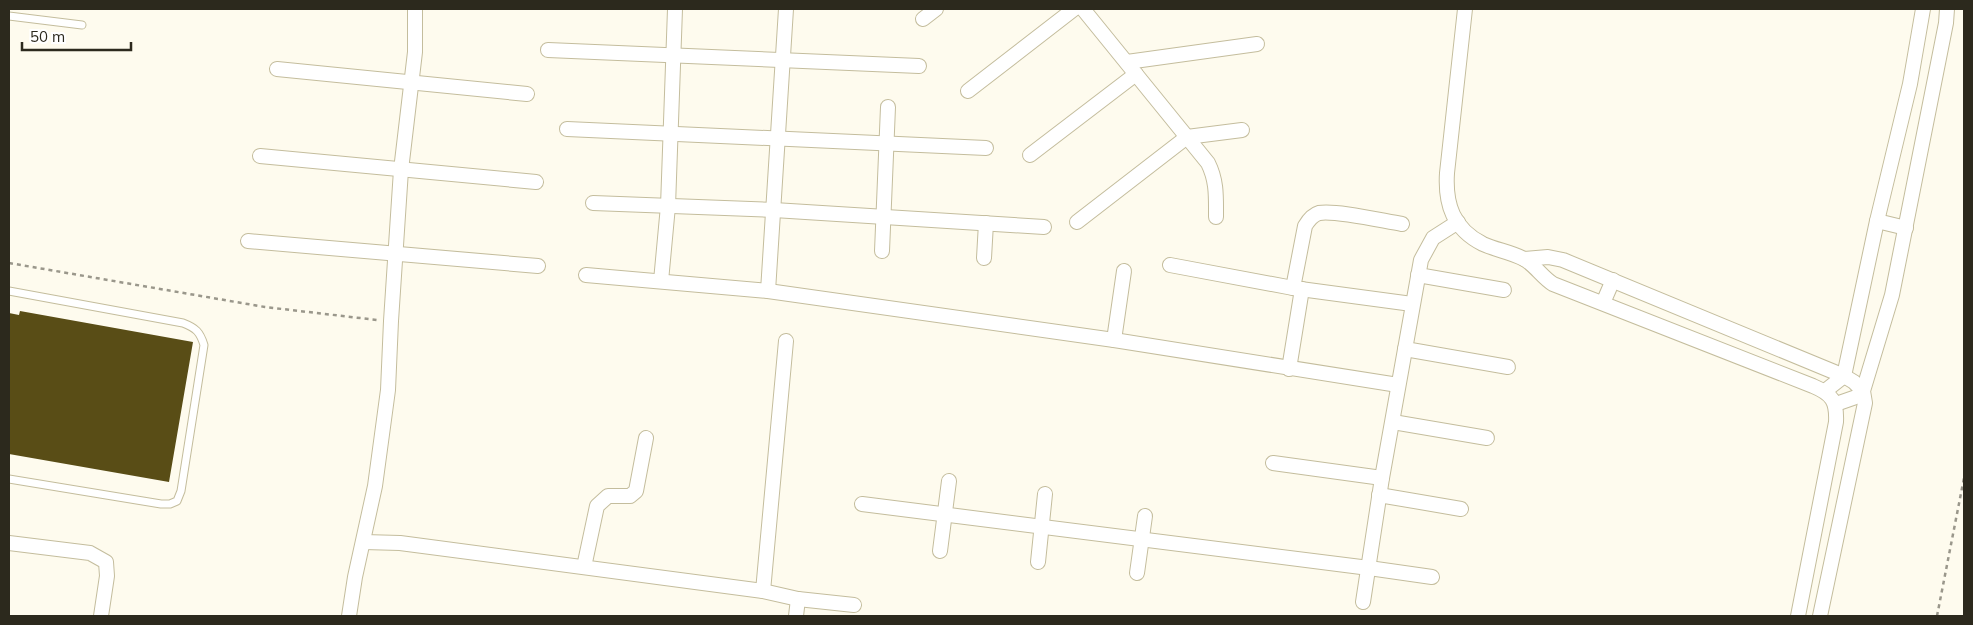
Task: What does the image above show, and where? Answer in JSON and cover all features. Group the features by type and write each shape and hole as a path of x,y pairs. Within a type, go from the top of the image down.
{"street":[{"path":"349,616 355,577 375,486 388,390 390,321 401,170 415,52 415,9"},
{"path":"661,281 668,206 669,133 675,9"},
{"path":"768,291 786,9"},
{"path":"923,19 936,9"},
{"path":"968,91 1074,9"},
{"path":"1083,9 1208,163 1216,187 1216,217"},
{"path":"1465,9 1446,173 1446,193 1452,212 1462,229 1482,243 1524,259 1553,284 1825,391 1836,404 1836,422 1798,616"},
{"path":"1825,391 1844,376 1877,220 1910,84 1923,9"},
{"path":"1820,616 1865,403 1863,391 1892,295 1947,9"},
{"path":"1127,62 1257,44"},
{"path":"548,50 919,66"},
{"path":"277,69 528,94"},
{"path":"1030,155 1136,74"},
{"path":"882,251 888,107"},
{"path":"567,129 778,137 986,148"},
{"path":"1077,222 1187,137 1242,130"},
{"path":"260,156 536,182"},
{"path":"594,203 774,210 1044,227"},
{"path":"1289,369 1305,226 1310,218 1318,213 1333,213 1402,224"},
{"path":"1877,220 1906,228"},
{"path":"1363,602 1379,495 1421,260 1433,238 1458,222"},
{"path":"984,258 986,223"},
{"path":"248,241 538,266"},
{"path":"1524,259 1548,257 1564,260 1595,272 1844,376 1863,391"},
{"path":"1170,265 1298,288 1412,304"},
{"path":"1114,340 1124,271"},
{"path":"586,275 768,291 1114,340 1398,385"},
{"path":"1418,276 1504,290"},
{"path":"1603,303 1613,280"},
{"path":"763,591 786,341"},
{"path":"1405,349 1508,367"},
{"path":"1836,404 1856,397 1863,391"},
{"path":"1393,422 1487,438"},
{"path":"584,567 597,506 608,496 630,496 636,491 646,438"},
{"path":"1273,463 1382,478"},
{"path":"940,551 949,481"},
{"path":"1038,562 1045,494"},
{"path":"1379,495 1461,508"},
{"path":"862,504 1432,577"},
{"path":"1137,572 1145,516"},
{"path":"364,542 400,542 763,591 798,599 854,605"},
{"path":"9,543 90,553 106,562 108,576 101,616"},
{"path":"796,616 798,599"}],"lane":[{"path":"9,16 82,25"},
{"path":"9,291 183,323 200,332 204,345 181,491 177,501 170,504 161,504 9,479"}],"path":[{"path":"9,263 265,307 390,321"},
{"path":"1937,616 1964,478"}],"building":[{"path":"20,311 193,342 169,482 9,454 9,313 19,315"}]}
